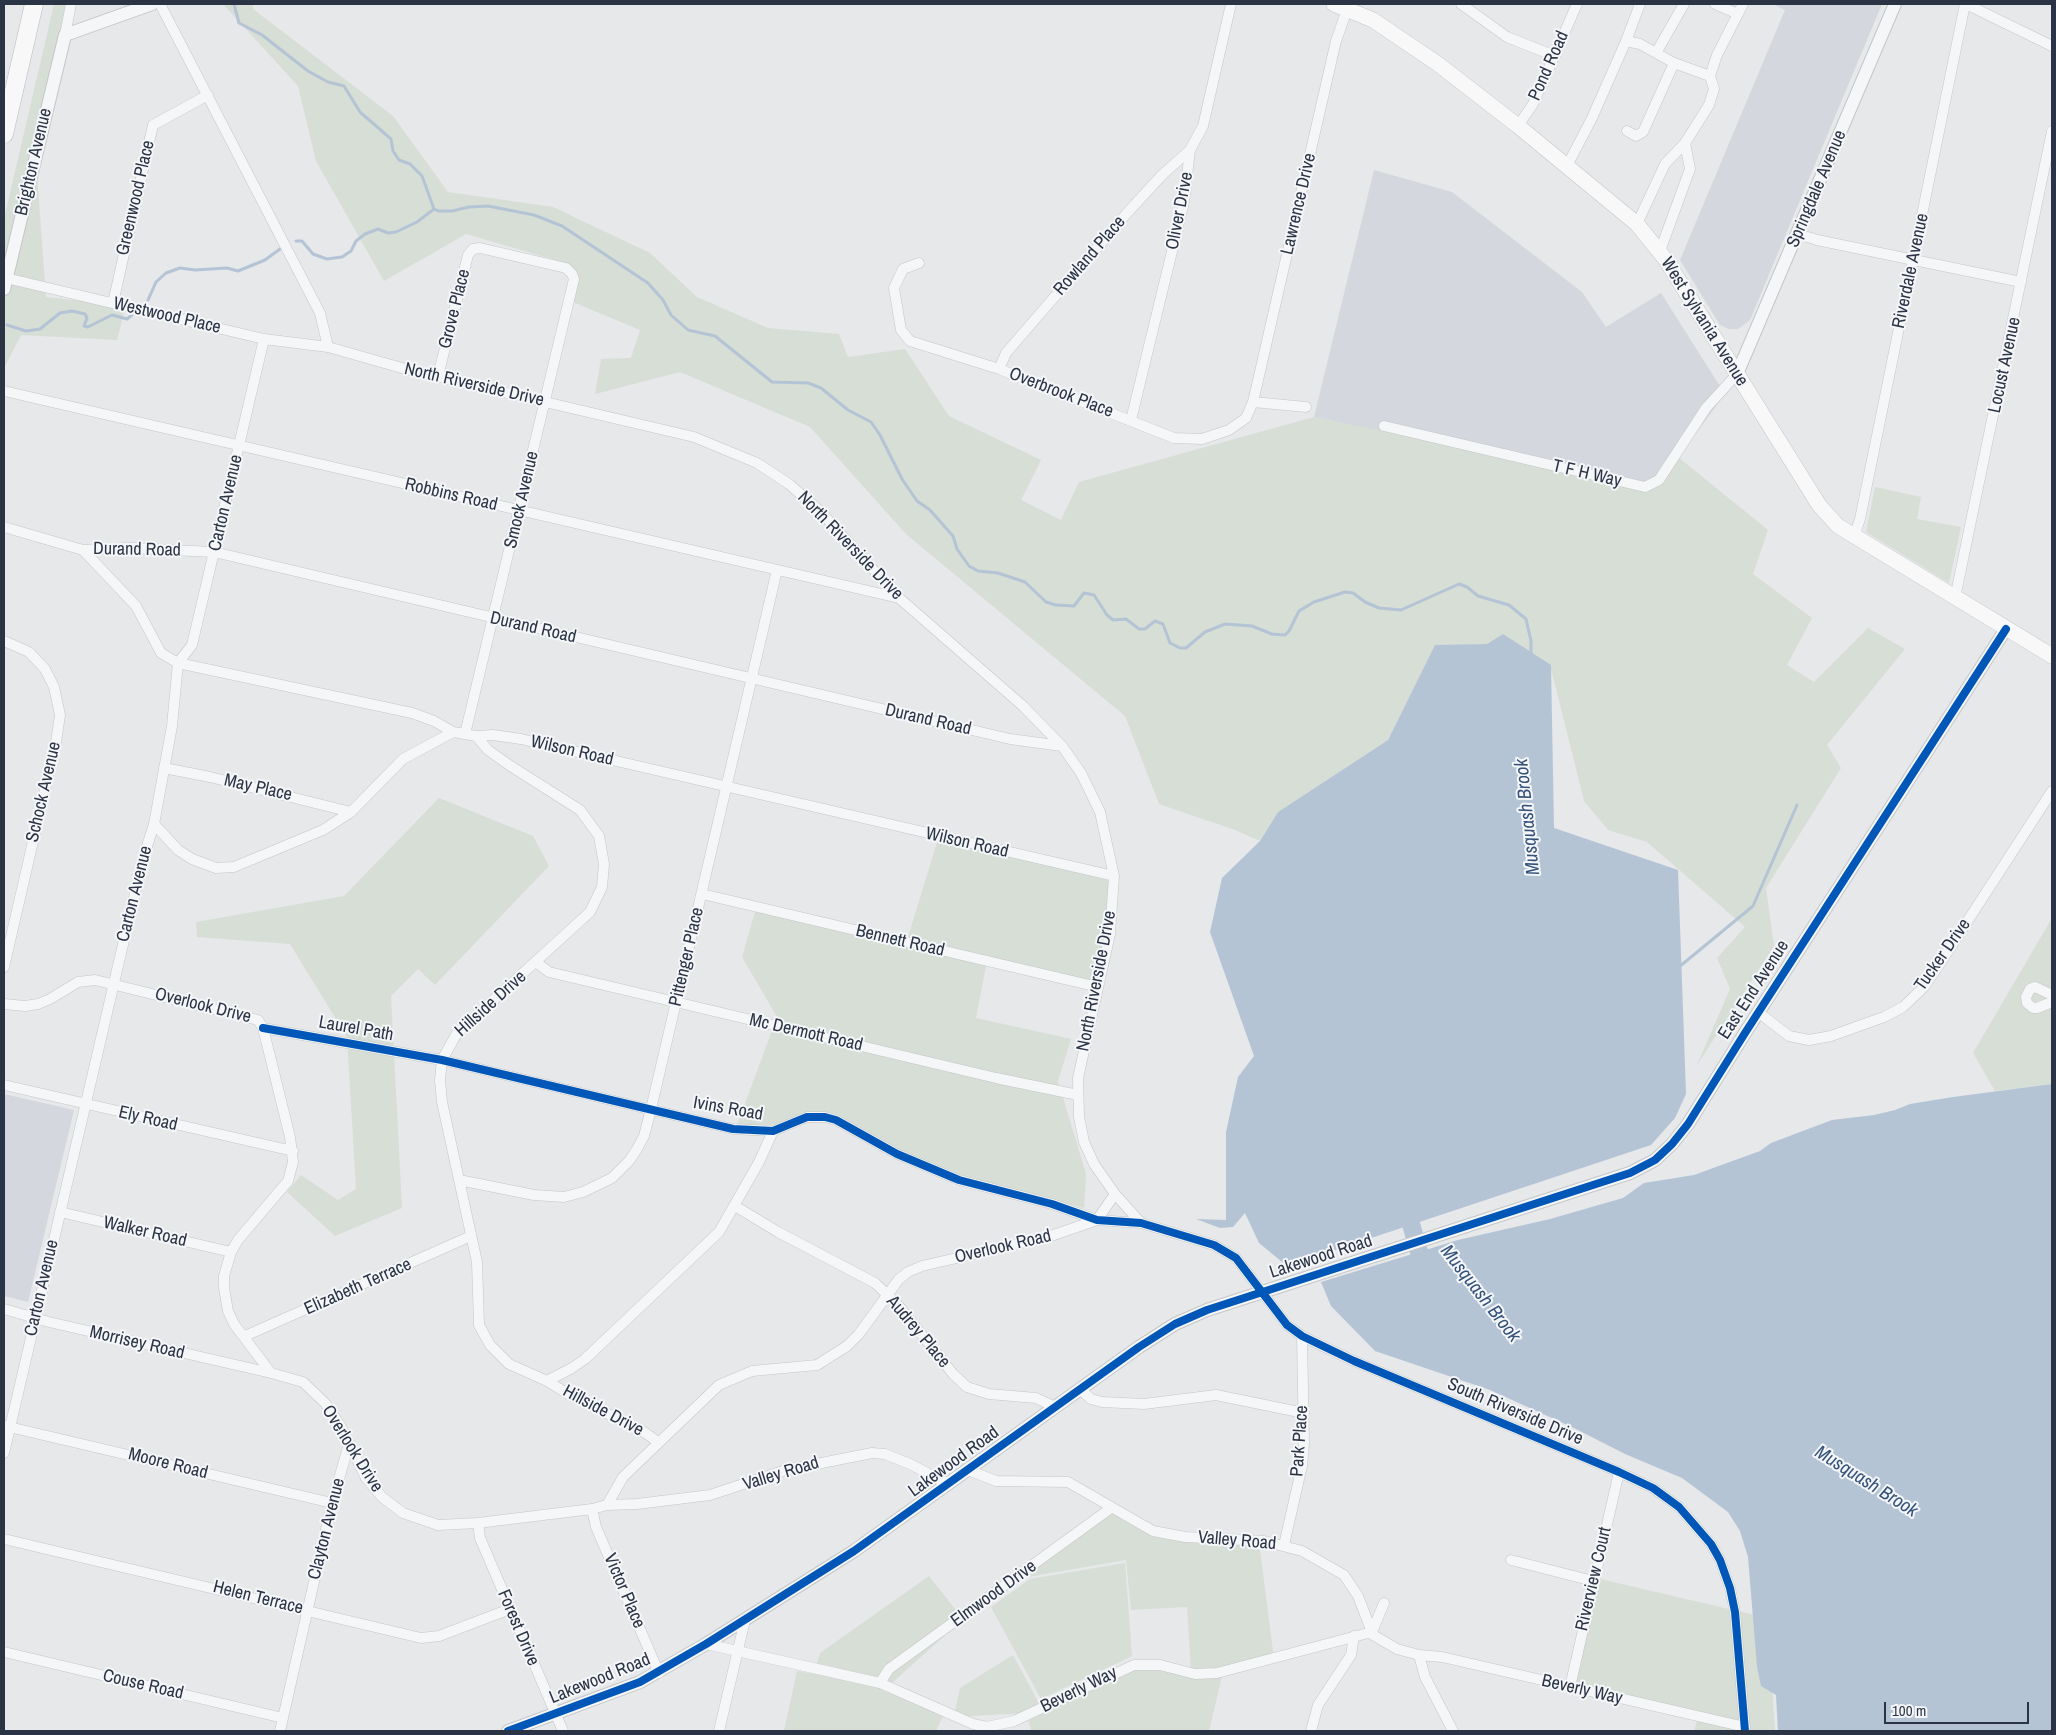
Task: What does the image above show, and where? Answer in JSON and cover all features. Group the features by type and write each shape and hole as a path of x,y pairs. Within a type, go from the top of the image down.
{"highway":[{"path":"4,134 34,4"}],"main road":[{"name":"West Sylvania Avenue","path":"1343,5 1398,36 1518,126 1637,224 1660,251 1819,505 1838,526 2052,656"}],"street":[{"name":"Brighton Avenue","path":"5,284 71,4"},
{"path":"65,35 152,4"},
{"path":"160,4 320,313 328,347"},
{"name":"Oliver Drive","path":"1131,420 1184,202 1190,150 1203,126 1231,4"},
{"path":"1461,4 1507,37 1554,56"},
{"name":"Pond Road","path":"1518,126 1533,104 1577,4"},
{"path":"1567,166 1592,118 1640,4"},
{"path":"1656,53 1684,4"},
{"path":"1715,4 1738,14"},
{"path":"1637,224 1665,164 1685,143 1709,105 1714,89 1710,76 1717,55 1743,4"},
{"name":"Springdale Avenue","path":"1737,374 1895,4"},
{"path":"1966,4 2052,46"},
{"name":"Riverdale Avenue","path":"1854,537 1862,513 1966,4"},
{"name":"Lawrence Drive","path":"1253,402 1343,5"},
{"path":"1626,41 1640,44 1674,64 1710,76"},
{"path":"1627,131 1636,136 1643,132 1674,64"},
{"name":"Greenwood Place","path":"113,303 153,125 208,95"},
{"name":"Locust Avenue","path":"1956,598 2052,131"},
{"path":"1660,251 1690,169 1685,143"},
{"name":"Rowland Place","path":"999,369 1006,353 1128,212 1162,175 1190,150"},
{"path":"1798,234 1817,240 2021,282"},
{"name":"Grove Place","path":"438,376 470,252 480,248 566,268"},
{"name":"Overbrook Place","path":"919,263 903,269 894,288 901,330 910,341 999,369 1174,438 1202,439 1221,434 1246,418 1253,402"},
{"name":"Smock Avenue","path":"470,735 494,619 574,280 572,274 566,268"},
{"name":"Westwood Place","path":"5,284 113,303 264,338 328,347"},
{"name":"Carton Avenue","path":"4,1453 7,1426 35,1318 142,859 154,824 172,726 178,662 192,646 264,338"},
{"name":"North Riverside Drive","path":"328,347 438,376 694,437 757,463 789,484 820,510 899,598 1023,706 1062,746 1081,773 1100,812 1114,876 1113,915 1081,1059 1078,1095 1079,1118 1084,1142 1094,1164 1115,1194 1141,1223"},
{"name":"T F H Way","path":"1384,426 1645,487 1659,480 1706,408 1737,374"},
{"name":"Robbins Road","path":"4,391 899,598"},
{"path":"1253,402 1306,407"},
{"name":"Durand Road","path":"4,527 83,550 131,548 214,552 1010,739 1062,746"},
{"name":"Wilson Road","path":"83,550 136,606 161,653 178,662 412,713 453,732 521,739 1114,876"},
{"name":"Pittenger Place","path":"459,1180 546,1197 564,1197 584,1192 612,1178 629,1161 644,1136 777,570"},
{"name":"East End Avenue","path":"1426,1238 1630,1172 1655,1160 1672,1144 1688,1124 1758,1012 2006,629"},
{"name":"Schock Avenue","path":"4,641 29,652 45,669 54,686 60,715 56,742 4,967"},
{"path":"154,824 183,854 204,864 222,868 234,867 323,830 351,812 403,759 453,732"},
{"name":"Hillside Drive","path":"470,735 508,765 580,810 591,823 601,846 604,882 598,899 586,917 537,963 479,1011 457,1033 442,1060 440,1080 442,1102 478,1274 478,1316 486,1341 509,1364 547,1381 570,1395 644,1432 658,1442"},
{"name":"May Place","path":"164,768 210,777 351,812"},
{"name":"Tucker Drive","path":"1758,1012 1789,1036 1809,1040 1830,1036 1884,1017 1903,1007 1924,987 2052,791"},
{"name":"Bennett Road","path":"702,894 1098,987"},
{"name":"Mc Dermott Road","path":"537,963 549,972 996,1078 1078,1095"},
{"name":"Overlook Drive","path":"4,1004 25,1006 38,1004 85,981 113,984 251,1016 258,1020 263,1028 293,1151 288,1181 238,1240 231,1252 224,1276 225,1300 234,1324 245,1336 271,1373 307,1384 340,1424 366,1478 376,1491 403,1513 420,1520 438,1524 478,1523 592,1509 607,1505"},
{"path":"2052,995 2035,987 2030,989 2026,997 2027,1003 2033,1008 2052,1002"},
{"name":"Laurel Path","path":"263,1028 442,1060"},
{"name":"Ivins Road","path":"442,1060 733,1129 773,1131 807,1118 825,1117 836,1120 897,1154 936,1171 984,1187 1052,1204 1097,1220 1141,1223"},
{"name":"Ely Road","path":"4,1085 293,1151"},
{"name":"Hillside Drive","path":"547,1381 572,1368 612,1334 719,1232 759,1162 773,1131"},
{"path":"1097,1220 1115,1194"},
{"name":"Audrey Place","path":"735,1206 778,1232 789,1236 874,1283 899,1306 953,1374 967,1387 989,1394 1036,1398 1055,1407"},
{"name":"Walker Road","path":"60,1212 231,1252"},
{"name":"Overlook Road","path":"887,1294 899,1279 922,1266 1048,1237 1097,1220"},
{"name":"South Riverside Drive","path":"1141,1223 1194,1238 1226,1251 1244,1266 1287,1324 1302,1336 1332,1351 1619,1472 1653,1488 1679,1506 1701,1530 1720,1560 1730,1588 1736,1612 1745,1729"},
{"name":"Elizabeth Terrace","path":"245,1336 471,1236"},
{"name":"Lakewood Road","path":"508,1731 659,1672 706,1644 854,1551 1080,1389 1175,1324 1207,1310 1426,1238"},
{"path":"607,1505 618,1482 714,1390 725,1382 752,1371 817,1365 836,1355 859,1334 887,1294"},
{"name":"Morrisey Road","path":"4,1310 271,1373"},
{"name":"Park Place","path":"1284,1545 1302,1466 1304,1413 1302,1336"},
{"path":"1080,1389 1091,1399 1102,1402 1144,1404 1216,1395 1304,1413"},
{"name":"Moore Road","path":"7,1426 332,1503"},
{"name":"Clayton Avenue","path":"280,1731 332,1503 349,1444"},
{"name":"Valley Road","path":"607,1505 637,1504 710,1495 786,1470 872,1453 885,1454 910,1464 948,1484"},
{"name":"Valley Road","path":"968,1470 996,1481 1068,1482 1153,1531 1185,1537 1264,1542 1284,1545 1302,1551 1344,1575 1358,1596 1372,1632"},
{"name":"Riverview Court","path":"1570,1687 1619,1472"},
{"name":"Elmwood Drive","path":"880,1683 890,1670 1111,1508"},
{"name":"Victor Place","path":"592,1509 600,1536 659,1672"},
{"name":"Forest Drive","path":"478,1523 480,1538 562,1731"},
{"name":"Helen Terrace","path":"4,1539 431,1638 510,1609"},
{"path":"1511,1560 1593,1581"},
{"path":"1384,1603 1372,1632 1397,1649 1420,1656 1425,1677 1453,1731"},
{"path":"719,1731 745,1620"},
{"name":"Beverly Way","path":"706,1644 880,1683 973,1724 987,1727 1002,1726 1134,1665 1160,1666 1196,1674 1217,1673 1372,1632"},
{"path":"1311,1731 1318,1705 1351,1655 1354,1636"},
{"name":"Couse Road","path":"4,1652 282,1718"},
{"name":"Beverly Way","path":"1420,1656 1442,1657 1745,1729"}],"shaded area":[{"path":"54,4 73,4 36,160 46,297 109,304 125,309 117,340 21,335 4,368 4,219"},
{"path":"223,4 253,4 253,9 393,116 448,192 553,207 650,253 697,297 768,328 839,334 848,357 905,349 949,416 1041,460 1021,500 1061,520 1079,482 1314,417 1418,438 1652,492 1678,457 1768,530 1753,574 1812,618 1787,665 1814,682 1868,628 1905,649 1827,745 1841,768 1766,888 1774,946 1697,1065 1730,989 1717,958 1745,927 1647,842 1608,830 1584,801 1550,665 1487,644 1435,646 1388,740 1278,812 1260,841 1235,830 1159,804 1125,716 906,534 810,427 680,372 595,394 601,359 631,358 640,330 573,302 566,263 466,234 384,281 316,161 298,86"},
{"path":"1773,4 1882,4 1750,320 1738,329 1729,329 1720,325 1680,260 1785,10"},
{"path":"1374,170 1452,192 1582,292 1606,327 1661,293 1725,394 1652,492 1314,417"},
{"path":"1875,487 1921,497 1917,519 1961,527 1949,583 1866,532"},
{"path":"439,798 533,836 549,866 435,985 418,969 391,996 402,1208 335,1236 287,1192 301,1175 338,1200 356,1189 347,1037 290,944 197,937 196,922 344,896"},
{"path":"938,839 1115,878 1099,986 987,961 976,1018 1071,1039 1058,1081 1086,1174 1084,1208 941,1173 838,1118 736,1128 777,1017 742,957 757,905 908,937"},
{"path":"2052,918 2052,1084 1995,1091 1973,1053"},
{"path":"4,1094 74,1110 28,1302 4,1296"},
{"path":"1111,1508 1162,1534 1259,1542 1274,1659 1223,1672 1209,1731 1031,1731 1027,1713 954,1717 960,1688 1013,1655 1041,1707 1137,1664 1191,1672 1187,1607 1131,1610 1126,1560 1016,1579"},
{"path":"1125,1563 1132,1656 1041,1699 991,1607 1030,1579"},
{"path":"929,1576 963,1619 883,1691 944,1714 936,1731 784,1731 797,1671 814,1674 820,1653"},
{"path":"1596,1578 1767,1618 1775,1731 1694,1731 1697,1721 1571,1691"}],"water":[{"path":"1503,634 1551,665 1554,828 1678,870 1686,1094 1675,1118 1651,1145 1287,1266 1259,1243 1245,1213 1233,1227 1220,1228 1196,1219 1226,1220 1226,1132 1238,1077 1254,1056 1210,932 1222,878 1260,841 1278,812 1388,740 1435,645 1487,644"},
{"path":"2052,1084 2052,1731 1778,1731 1776,1695 1761,1686 1757,1667 1748,1557 1740,1531 1728,1512 1682,1478 1625,1454 1574,1428 1490,1390 1375,1351 1331,1306 1321,1282 1458,1240 1550,1219 1623,1198 1644,1183 1694,1175 1760,1151 1771,1143 1832,1120 1874,1115 1910,1104"}],"waterway":[{"path":"234,4 239,23 262,35 308,71 328,82 344,86 360,112 391,139 393,151 399,160 410,164 422,176 434,209"},
{"name":"Musquash Brook","path":"296,241 302,241 313,254 327,259 342,257 351,251 356,241 365,234 378,229 388,233 396,232 417,222 434,209 438,211 452,211 469,207 488,206 534,215 562,226 648,283 663,300 671,315 688,330 715,336 772,382 808,383 821,388 848,410 871,422 880,435 902,479 917,501 930,510 953,536 957,549 969,566 978,571 998,573 1025,582 1046,602 1056,605 1074,606 1084,593 1094,595 1107,615 1113,620 1126,619 1139,629 1145,629 1155,621 1163,624 1170,643 1180,648 1186,648 1205,632 1225,624 1252,626 1272,634 1285,635 1299,611 1314,602 1345,592 1353,593 1365,602 1379,608 1401,610 1459,584 1467,587 1478,596 1509,605 1526,619 1531,641 1531,655"},
{"name":"Musquash Brook","path":"148,300 156,282 166,273 180,268 195,270 227,268 238,271 265,260 280,249"},
{"name":"Musquash Brook","path":"7,325 26,331 40,329 60,313 72,311 85,314 87,318 84,326 88,327 112,315 127,319 132,315"},
{"path":"1679,967 1753,906 1797,805"},
{"name":"Musquash Brook","path":"1405,1203 1419,1252 1431,1271"}],"cycle path":[{"path":"508,1731 640,1682 706,1644 854,1551 1139,1347 1175,1324 1207,1310 1630,1173 1655,1160 1672,1144 1688,1124 2006,629"},
{"path":"263,1028 442,1060 733,1129 773,1131 807,1117 825,1117 836,1120 897,1154 959,1180 1052,1204 1097,1220 1141,1223 1214,1245 1236,1258 1287,1325 1302,1336 1354,1361 1619,1472 1653,1488 1679,1507 1711,1544 1720,1560 1730,1588 1735,1612 1745,1731"}]}
